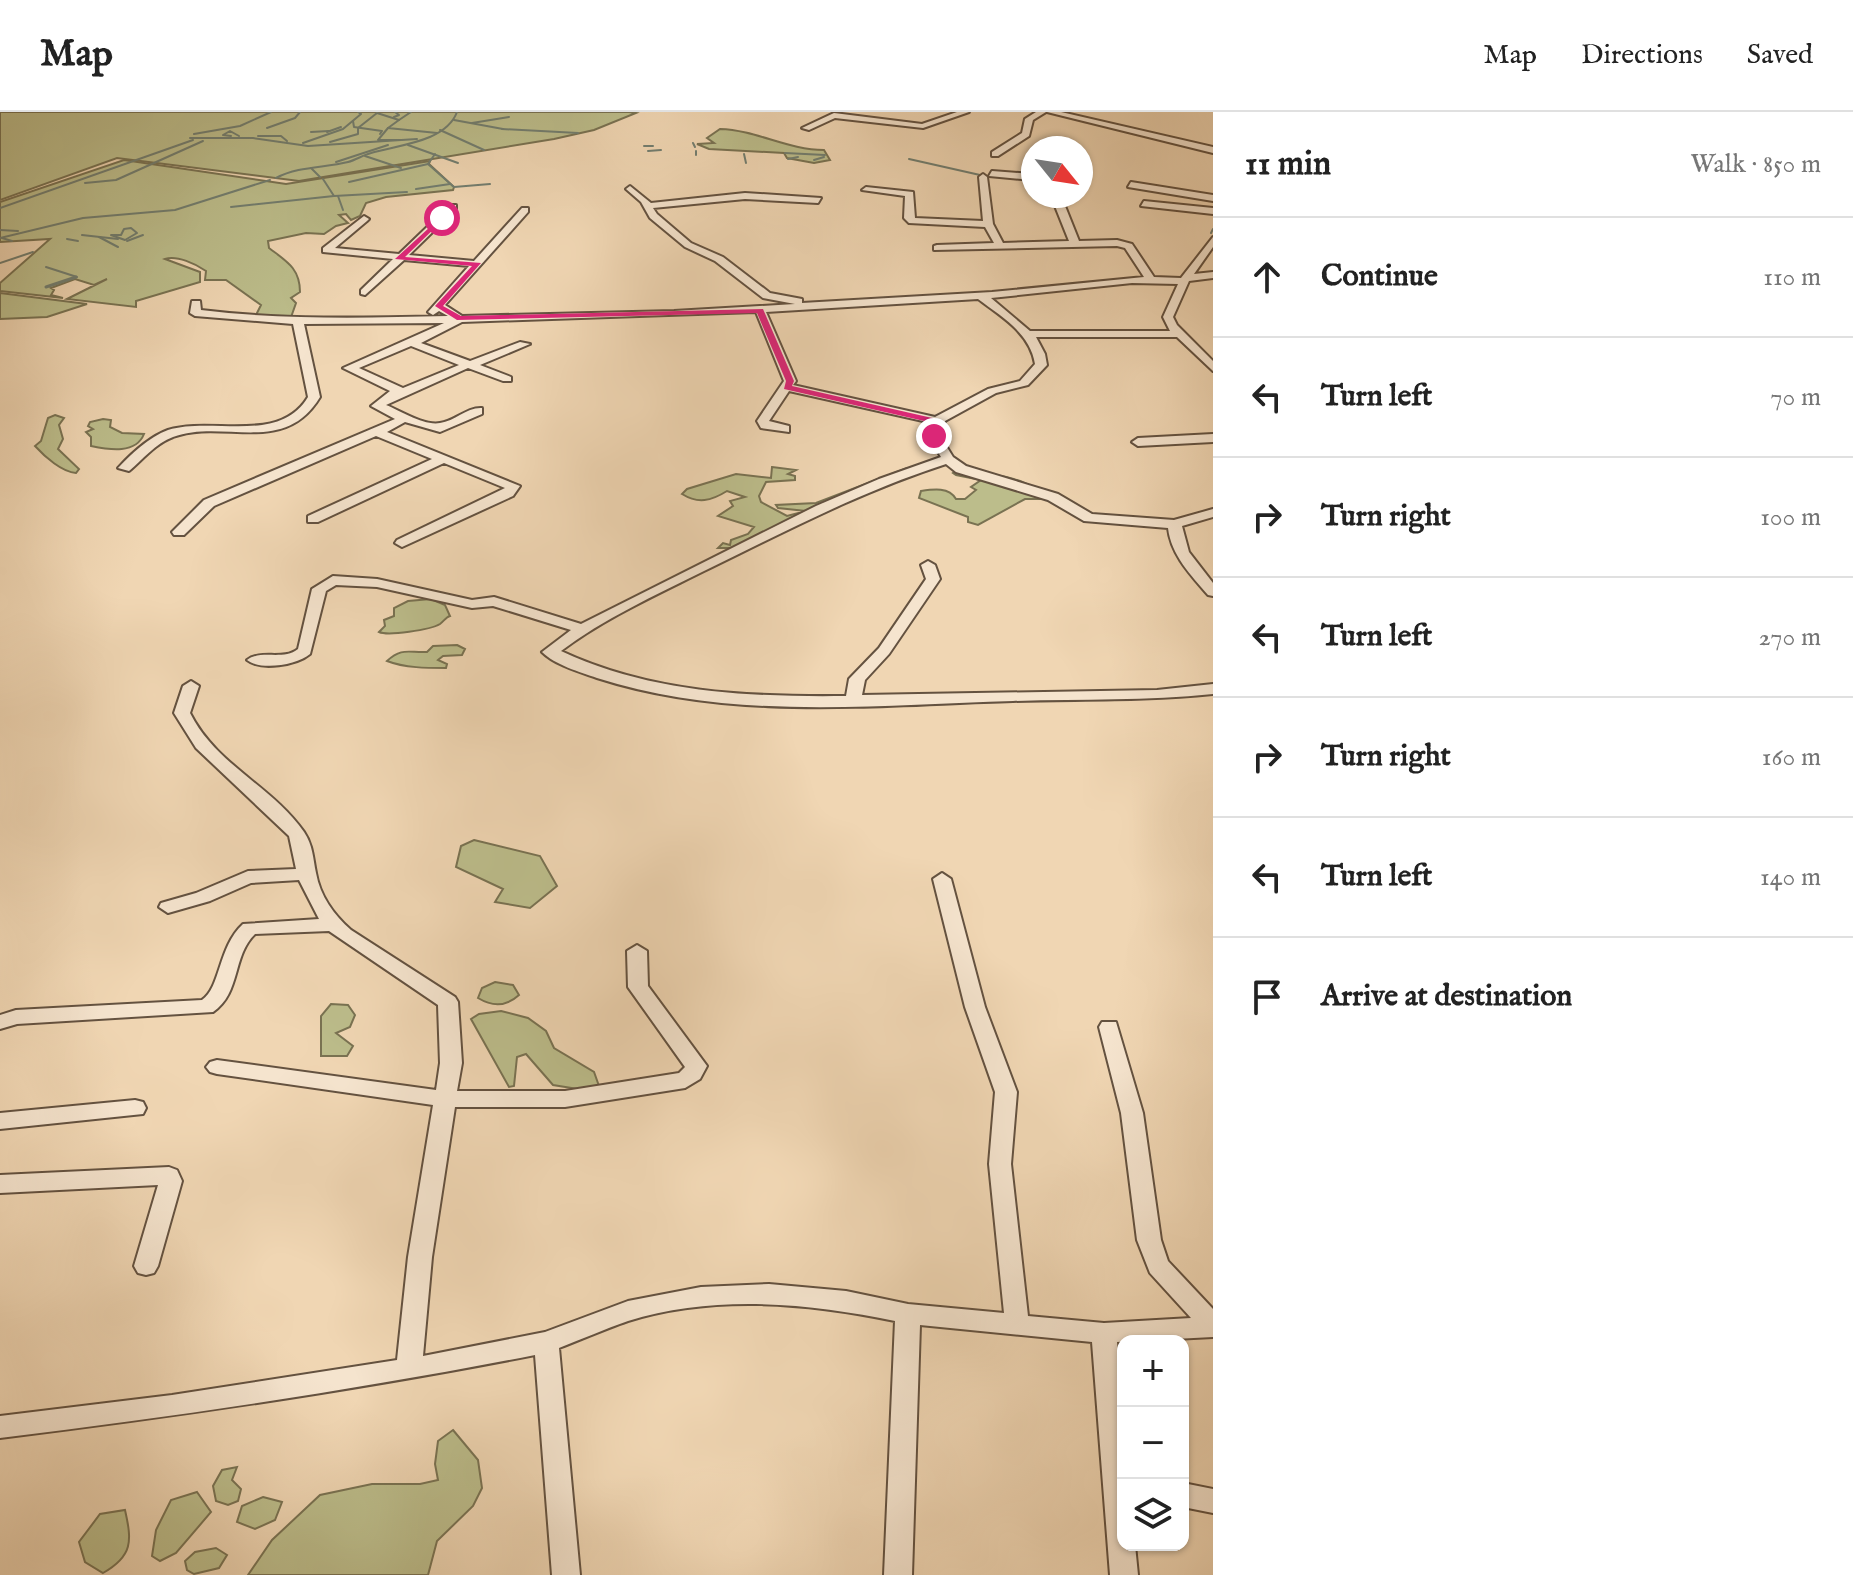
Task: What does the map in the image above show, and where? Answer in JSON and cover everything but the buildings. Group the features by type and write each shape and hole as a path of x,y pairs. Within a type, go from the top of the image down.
{"street":[{"path":"806,128 834,115 923,126 965,112"},
{"path":"995,154 1026,134 1029,119 1042,112"},
{"path":"1051,112 1213,150"},
{"path":"1000,246 988,224 987,175 1021,176"},
{"path":"1131,185 1213,198"},
{"path":"630,189 657,220 688,245 719,259 767,296 820,307"},
{"path":"866,190 910,194 909,218 912,221 988,224"},
{"path":"647,206 745,196 818,200"},
{"path":"1144,204 1213,211"},
{"path":"365,292 453,207"},
{"path":"1061,208 1075,244"},
{"path":"424,321 525,210"},
{"path":"364,219 326,250 478,264"},
{"path":"1213,240 1186,280 1168,317 1179,334 1213,368"},
{"path":"937,248 1126,245 1151,280"},
{"path":"196,303 194,312 202,314 298,322 424,321 820,307 1151,280 1186,280 1213,275"},
{"path":"787,387 938,421 981,396 1030,379 1041,365 1040,356 1028,334 981,296"},
{"path":"438,306 460,319"},
{"path":"760,310 790,381 763,421 765,425 785,429"},
{"path":"396,395 399,391 349,368 460,319"},
{"path":"124,468 173,432 265,427 306,411 314,397 298,322"},
{"path":"1028,334 1179,334"},
{"path":"414,341 415,346 507,379"},
{"path":"478,411 440,428 403,418 377,406 467,365 524,344"},
{"path":"1194,348 1213,349"},
{"path":"179,532 209,503 403,418"},
{"path":"938,421 934,436 948,459 976,476 1053,497 1089,518 1175,524 1213,513"},
{"path":"380,430 379,433 507,483 513,490 402,543"},
{"path":"1138,442 1213,438"},
{"path":"313,519 444,458"},
{"path":"948,459 885,479 797,519 550,652 598,675 723,699 1157,695 1213,689"},
{"path":"1175,524 1175,535 1183,552 1213,592"},
{"path":"853,700 857,679 884,651 933,579 928,565"},
{"path":"255,660 295,659 305,651 319,589 333,580 377,583 472,604 494,601 586,630"},
{"path":"191,686 182,713 195,739 239,781 258,793 297,834 306,860 306,874 332,925 448,1002 451,1063 420,1257 409,1369"},
{"path":"168,907 203,897 248,877 306,874"},
{"path":"942,879 975,1007 1006,1092 1000,1164 1017,1325"},
{"path":"0,1022 16,1017 206,1007 222,995 233,947 250,928 332,925"},
{"path":"217,1067 444,1099 565,1099 691,1077 696,1066 638,987 637,951"},
{"path":"1109,1027 1132,1113 1149,1240 1158,1266 1213,1327"},
{"path":"0,1121 135,1108"},
{"path":"0,1184 169,1176 171,1181 146,1266"},
{"path":"0,1427 172,1406 409,1369 546,1342 628,1311 701,1297 769,1294 846,1301 908,1314 1104,1333 1213,1327"},
{"path":"898,1575 908,1314"},
{"path":"1104,1333 1119,1479"},
{"path":"546,1342 566,1575"},
{"path":"1189,1496 1213,1501"},
{"path":"1123,1551 1124,1575"}],"green space":[{"path":"0,112 636,113 594,130 554,139 299,181 117,158 0,200"},
{"path":"720,129 824,150 830,160 814,163 787,158 784,153 709,149 697,144 714,143 707,138"},
{"path":"124,160 286,184 430,161 429,164 454,187 453,190 386,197 366,203 360,216 351,220 346,214 339,215 348,223 324,234 306,233 268,241 269,248 291,266 298,277 300,292 291,298 296,303 290,320 254,319 261,305 226,280 205,280 206,271 175,258 165,259 200,272 200,282 136,301 136,307 67,299 107,279 94,285 75,279 51,288 54,290 51,295 63,298 0,291 0,283 50,239 0,242 0,202"},
{"path":"0,293 87,304 47,317 0,319"},
{"path":"55,415 64,418 59,425 63,439 58,449 79,469 76,473 60,467 35,446 41,441 48,418"},
{"path":"111,420 110,427 122,433 144,434 129,448 91,446 91,437 86,432 93,429 88,426 90,422"},
{"path":"772,467 796,470 788,474 795,476 795,480 766,482 759,496 761,502 787,516 806,511 778,508 776,505 816,503 907,468 921,469 741,548 718,548 723,543 730,545 731,540 748,534 754,527 718,516 733,506 730,501 745,497 727,491 710,499 699,500 682,494 687,489 736,474 771,478"},
{"path":"957,470 1017,480 1028,484 1043,499 1025,499 978,525 968,522 968,517 919,498 921,491 936,489 949,492 956,499 965,499 976,490 971,487 981,480 953,473"},
{"path":"431,599 445,605 450,616 440,624 409,632 379,632 385,626 384,620 394,616 394,608 408,601"},
{"path":"457,645 465,649 462,655 443,656 438,660 447,664 446,668 424,668 387,661 402,652 427,652 433,646"},
{"path":"474,840 540,856 557,886 530,908 495,902 503,889 456,867 461,846"},
{"path":"495,982 513,985 519,995 500,1004 478,998 482,988"},
{"path":"331,1004 348,1005 355,1015 350,1027 336,1033 353,1046 347,1056 321,1056 321,1016"},
{"path":"501,1011 528,1018 546,1031 554,1048 594,1072 599,1086 584,1090 553,1085 526,1054 517,1057 514,1086 509,1087 471,1019 479,1014"},
{"path":"453,1430 478,1460 482,1488 473,1506 437,1541 428,1575 248,1575 272,1540 320,1495 372,1484 420,1484 438,1480 435,1464 438,1441"},
{"path":"237,1467 232,1480 241,1489 238,1501 228,1505 216,1501 213,1486 222,1470"},
{"path":"197,1492 211,1512 176,1553 160,1561 152,1556 156,1530 171,1500"},
{"path":"263,1497 282,1502 275,1520 255,1529 237,1522 242,1506"},
{"path":"125,1510 128,1547 120,1560 103,1573 85,1562 79,1542 100,1514"},
{"path":"216,1548 227,1555 219,1568 194,1574 187,1570 185,1561 195,1552"}],"waterway":[{"path":"194,134 240,126 271,112"},
{"path":"267,128 295,118 300,112"},
{"path":"303,143 343,129 361,114 358,112"},
{"path":"394,117 399,115 395,112"},
{"path":"399,120 411,112"},
{"path":"442,131 457,112"},
{"path":"358,128 377,113 399,120"},
{"path":"472,123 509,117"},
{"path":"388,128 399,120"},
{"path":"454,120 503,129"},
{"path":"353,121 354,127 358,128"},
{"path":"327,132 341,127"},
{"path":"330,142 358,134 358,128"},
{"path":"358,128 382,131 380,134"},
{"path":"388,128 437,133"},
{"path":"388,128 378,140 400,140"},
{"path":"502,129 578,133"},
{"path":"231,136 223,135 230,131 239,136"},
{"path":"311,132 329,131"},
{"path":"276,178 303,169 348,162 420,141 442,131"},
{"path":"442,131 484,150"},
{"path":"258,136 281,136 287,141"},
{"path":"190,138 253,138 308,146 417,139"},
{"path":"0,208 193,140"},
{"path":"85,183 116,180 203,141"},
{"path":"693,143 695,147"},
{"path":"336,162 388,145"},
{"path":"408,145 435,155"},
{"path":"644,146 653,146"},
{"path":"648,151 661,150"},
{"path":"785,153 825,155"},
{"path":"744,154 746,163"},
{"path":"428,164 435,155"},
{"path":"435,155 458,163"},
{"path":"365,156 401,168"},
{"path":"788,159 798,157"},
{"path":"814,160 824,157"},
{"path":"909,159 980,175"},
{"path":"349,182 428,164"},
{"path":"428,164 454,187 490,184"},
{"path":"311,168 320,177"},
{"path":"323,179 334,196"},
{"path":"0,238 83,218 175,210 270,180"},
{"path":"416,189 450,184"},
{"path":"334,196 407,192"},
{"path":"231,207 334,196"},
{"path":"338,196 343,210"},
{"path":"131,228 137,233 125,240 111,235 121,235 124,229 131,228"},
{"path":"1211,233 1213,229"},
{"path":"0,230 18,231"},
{"path":"82,235 118,239"},
{"path":"127,241 143,235"},
{"path":"99,237 118,247"},
{"path":"2,238 12,241"},
{"path":"67,239 78,241"},
{"path":"0,263 33,252"},
{"path":"46,267 77,277 72,279"},
{"path":"46,287 76,277"}],"route":[{"path":"442,218 399,259 478,264 438,306 460,319 760,310 790,381 787,387 938,421 934,436"}]}
